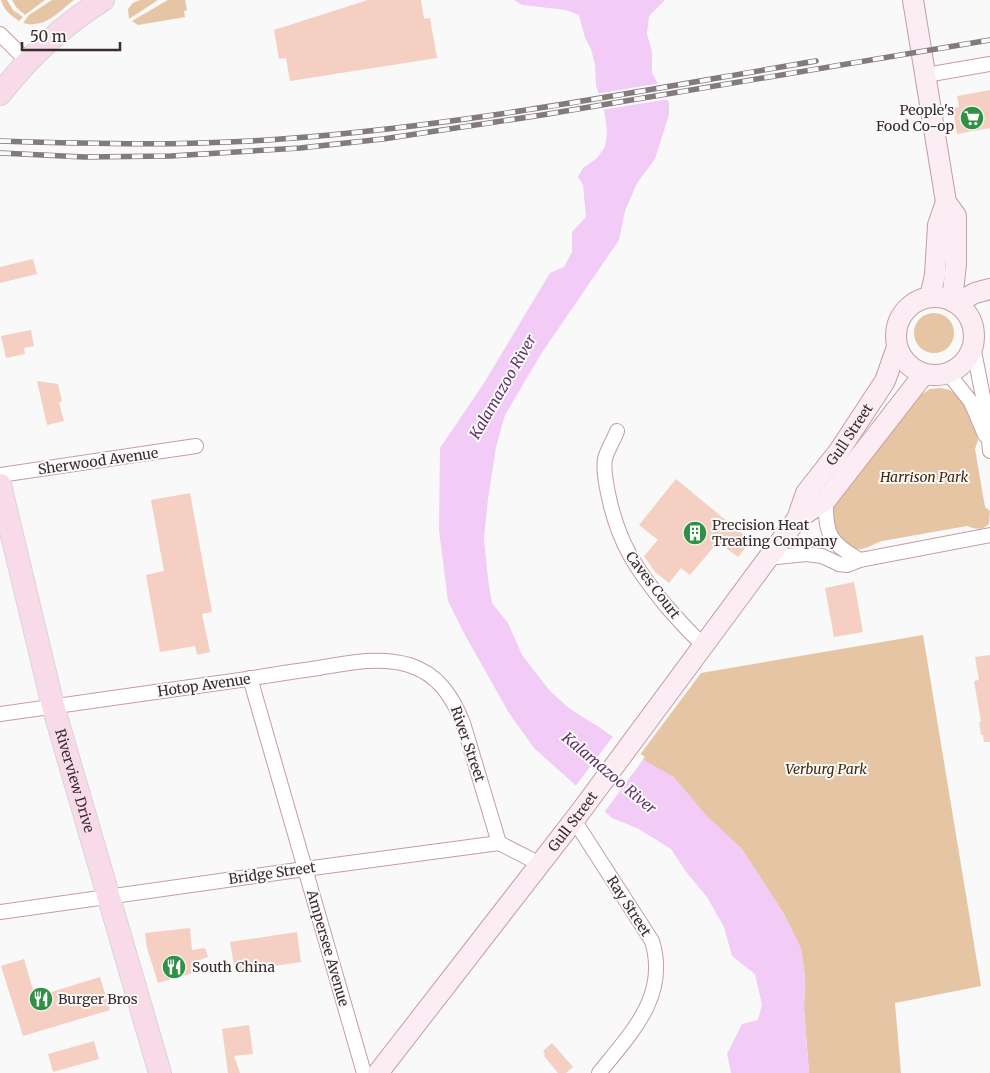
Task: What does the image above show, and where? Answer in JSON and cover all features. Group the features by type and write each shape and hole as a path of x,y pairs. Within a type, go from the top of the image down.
{"main road":[{"path":"0,94 50,39 84,12 103,0"},
{"name":"Riverview Drive","path":"0,485 53,706 160,1073"}],"street":[{"path":"913,0 946,202 956,216 954,302"},
{"path":"0,34 28,62"},
{"path":"926,75 990,64"},
{"path":"930,297 935,275 938,225 946,202"},
{"path":"954,302 990,289"},
{"path":"979,333 968,357 960,367 936,376 924,374 907,364 897,347 896,334 899,321 906,310 917,301 930,297 943,298 954,302 971,321 979,333 989,418 989,445"},
{"name":"Gull Street","path":"378,1073 576,818 797,519 806,493 839,451 886,381 897,347"},
{"path":"948,373 971,402 989,445"},
{"name":"Gull Street","path":"797,519 826,500 924,374"},
{"name":"Caves Court","path":"618,431 605,459 605,481 619,535 627,553 649,585 692,636 704,645"},
{"name":"Sherwood Avenue","path":"0,475 196,446"},
{"path":"826,500 825,518 833,540 841,549 860,560"},
{"path":"767,558 806,554 822,556 847,565 860,560 990,535"},
{"name":"Hotop Avenue","path":"0,714 361,662 395,662 408,665"},
{"name":"River Street","path":"408,665 439,682 456,705 499,843"},
{"name":"Ampersee Avenue","path":"250,678 364,1073"},
{"name":"Ray Street","path":"576,818 652,941 656,955 657,978 651,997 630,1034 599,1073"},
{"path":"499,843 540,864"},
{"name":"Bridge Street","path":"0,912 499,843"}],"green space":[{"path":"1,0 7,0 13,10 23,17 19,21 13,17"},
{"path":"12,0 45,0 25,15 16,7"},
{"path":"52,0 74,0 45,22 38,24 23,23 29,15"},
{"path":"140,0 158,0 129,19 128,9 133,3"},
{"path":"168,0 185,0 187,10 184,11 185,17 138,25 132,21"},
{"path":"930,313 938,313 945,316 951,322 954,333 951,344 945,350 938,353 930,353 923,350 917,344 914,337 914,329 917,322 923,316"},
{"name":"Harrison Park","path":"941,388 950,390 962,399 975,426 978,440 975,449 985,507 990,511 989,524 976,529 967,526 882,541 863,549 847,546 837,535 833,527 832,506 918,397 930,389"},
{"name":"Verburg Park","path":"923,635 981,986 895,1003 901,1073 809,1073 804,1009 805,977 801,949 784,914 741,848 639,756 701,673"}],"water":[{"name":"Kalamazoo River","path":"514,0 665,0 649,16 647,34 652,52 652,73 669,103 669,115 655,159 637,183 625,211 619,240 541,354 505,415 496,447 484,539 492,603 508,623 522,655 550,691 570,709 602,729 646,761 674,777 706,815 741,848 784,914 801,949 805,977 804,1009 809,1073 731,1073 727,1054 742,1024 758,1020 762,1005 755,974 732,956 724,927 707,897 687,873 671,849 639,829 612,818 534,748 509,713 448,601 439,530 440,448 484,383 550,273 564,267 572,252 572,232 586,217 583,185 578,177 583,168 597,158 605,147 607,133 605,115 596,85 595,65 579,15 566,10 522,5"}],"pier":[{"path":"661,83 669,99 601,110 596,94"},
{"path":"614,735 645,757 603,814 574,788"}],"building":[{"path":"368,0 421,0 424,19 430,18 437,58 290,81 286,58 279,59 274,30"},
{"name":"People's Food Co-op","path":"990,90 990,128 957,134 953,108 959,107 957,96"},
{"path":"33,259 37,274 0,283 0,267"},
{"path":"31,330 34,346 24,348 25,354 6,358 1,336"},
{"path":"37,381 58,384 62,401 59,403 64,421 47,425"},
{"name":"Precision Heat Treating Company","path":"676,479 751,541 738,557 718,542 690,575 681,568 669,583 655,572 644,556 658,540 639,525"},
{"path":"190,493 212,612 202,614 210,652 197,655 195,646 160,652 146,575 164,571 151,500"},
{"path":"854,582 863,632 834,637 825,588"},
{"path":"990,655 990,742 984,742 983,735 981,735 979,722 981,722 974,681 979,680 975,657"},
{"path":"190,928 192,950 205,948 208,957 194,962 196,972 158,983 147,948 145,933"},
{"path":"297,932 301,962 235,972 230,942"},
{"path":"24,959 35,997 100,977 110,1010 23,1036 1,966"},
{"path":"249,1025 253,1054 234,1056 240,1073 228,1073 222,1029"},
{"path":"94,1041 99,1059 53,1072 48,1054"},
{"path":"552,1043 573,1067 566,1073 558,1073 544,1056 543,1051"}],"railway":[{"path":"0,153 84,157 171,156 300,148 383,139 542,115 990,40"},
{"path":"0,141 176,144 281,139 348,133 483,117 816,61"}],"place":[{"name":"People's Food Co-op","path":"972,118"},
{"name":"Precision Heat Treating Company","path":"695,533"},
{"name":"South China","path":"174,967"},
{"name":"Burger Bros","path":"41,999"}]}
